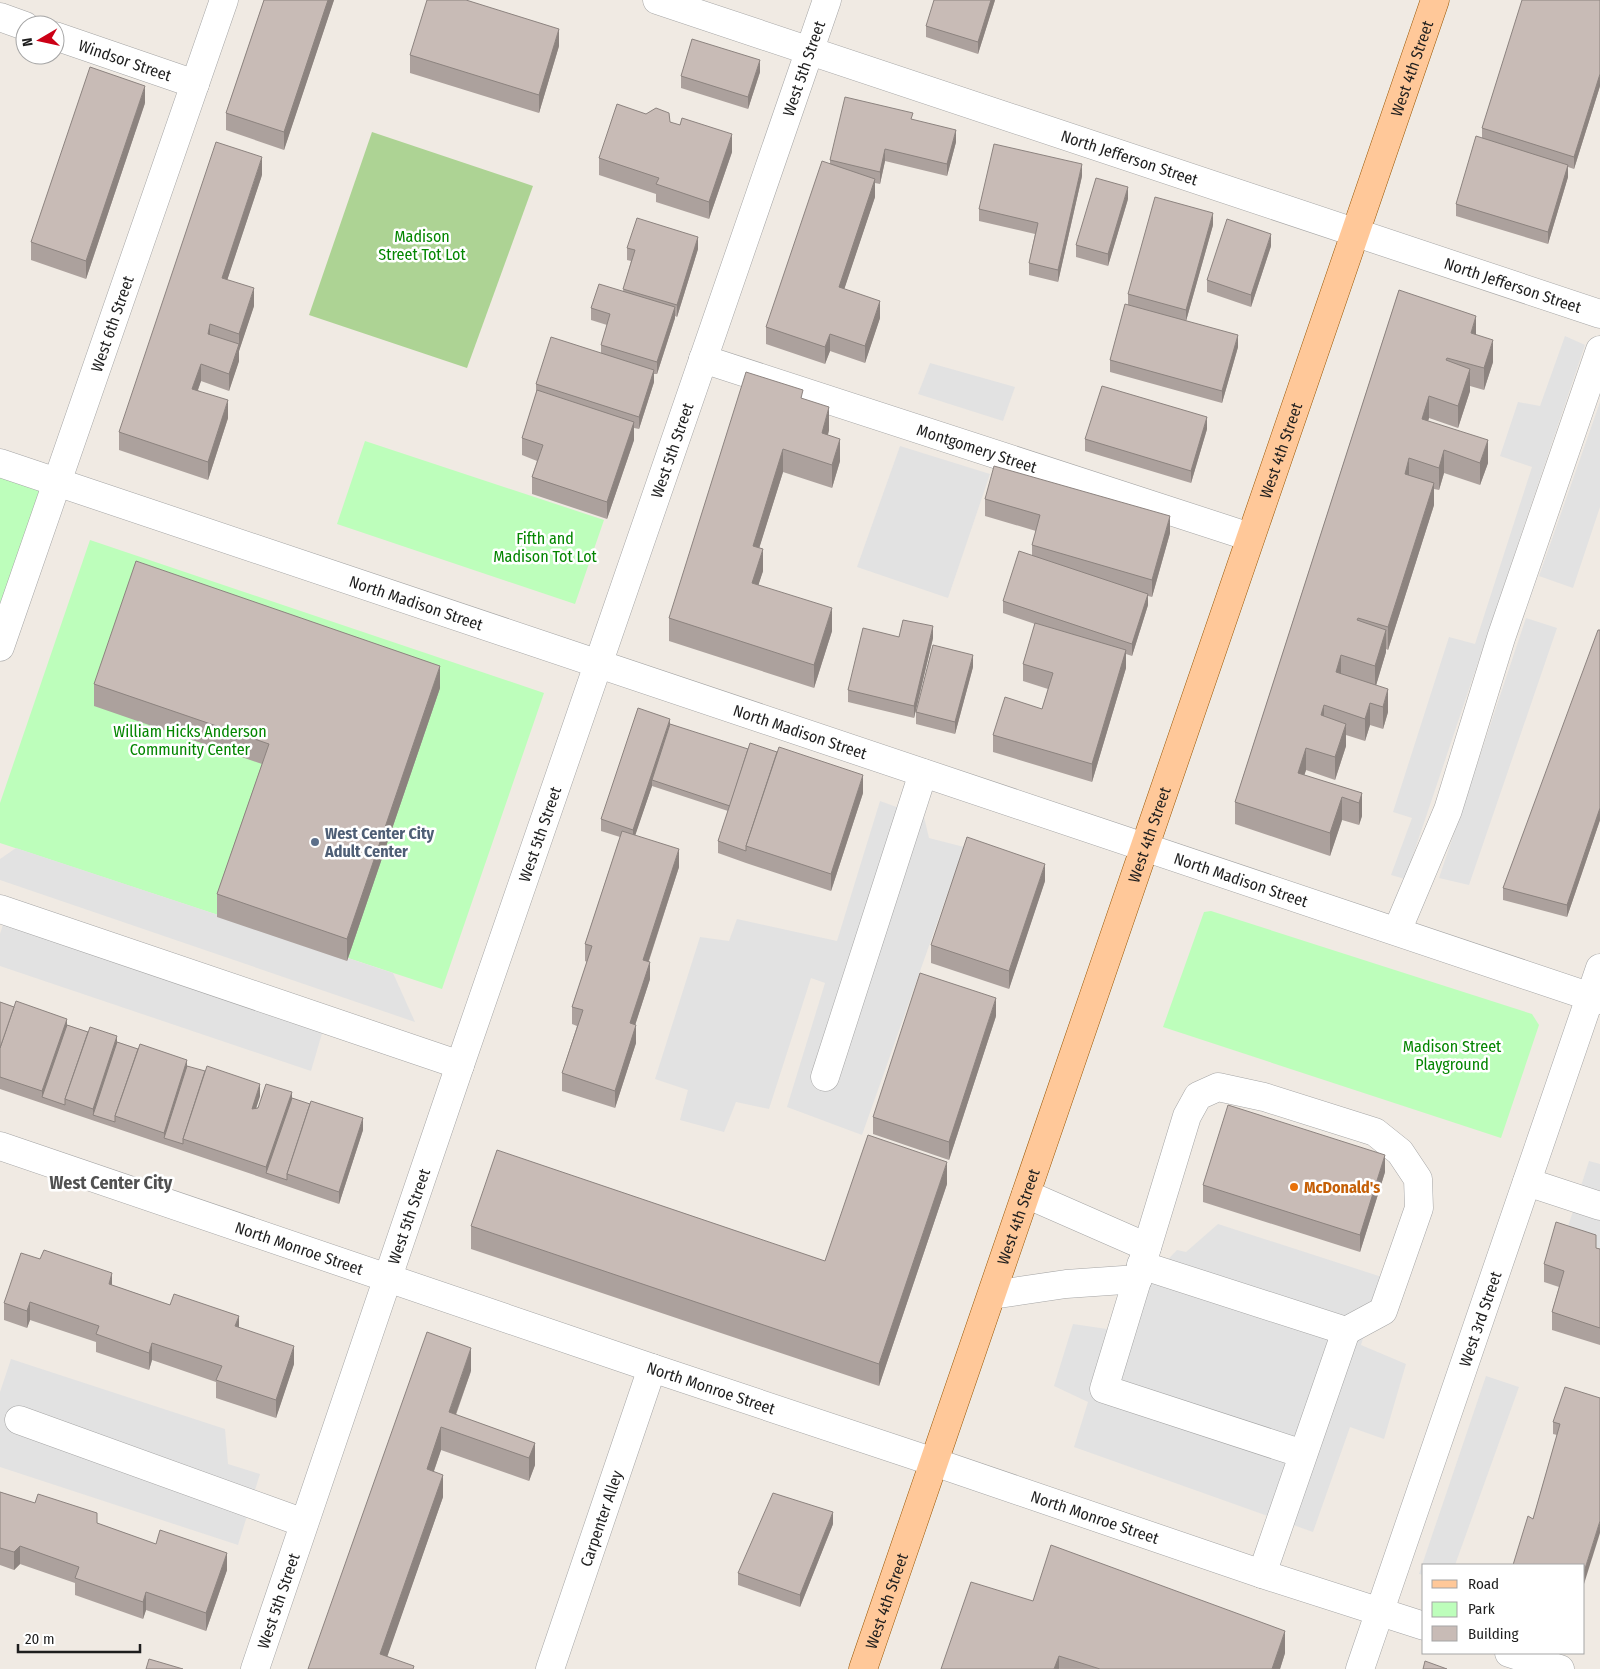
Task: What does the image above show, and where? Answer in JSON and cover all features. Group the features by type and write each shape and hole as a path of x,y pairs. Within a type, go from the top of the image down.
{"main road":[{"name":"West 4th Street","path":"863,1669 1435,0"}],"street":[{"name":"West 6th Street","path":"0,647 224,0"},
{"name":"North Jefferson Street","path":"657,0 1600,314"},
{"name":"West 5th Street","path":"255,1669 387,1278 827,0"},
{"path":"0,17 15,22"},
{"name":"Windsor Street","path":"65,39 195,84"},
{"path":"1397,931 1448,810 1501,638 1600,350"},
{"name":"Montgomery Street","path":"703,359 1250,537"},
{"name":"North Madison Street","path":"0,462 1595,998"},
{"path":"825,1077 923,773"},
{"path":"0,909 460,1065"},
{"name":"West 3rd Street","path":"1360,1669 1527,1182 1595,998 1600,968"},
{"path":"1262,1574 1346,1331 1383,1311 1419,1208 1418,1179 1400,1152 1375,1132 1264,1097 1218,1086 1198,1096 1187,1116 1104,1389 1303,1454"},
{"name":"North Monroe Street","path":"0,1146 1262,1574 1422,1625"},
{"path":"1527,1182 1600,1206"},
{"path":"1026,1194 1142,1263 1346,1331"},
{"path":"992,1295 1066,1284 1142,1263"},
{"name":"Carpenter Alley","path":"550,1669 652,1368"},
{"path":"19,1420 304,1523"},
{"path":"1512,1654 1560,1669"}],"green space":[{"name":"Madison Street Tot Lot","path":"372,132 533,186 467,368 309,315"},
{"name":"Fifth and Madison Tot Lot","path":"365,441 604,520 575,604 337,524"},
{"path":"0,463 57,482 0,647"},
{"name":"William Hicks Anderson Community Center","path":"90,540 544,693 442,989 0,843 0,803"},
{"name":"Madison Street Playground","path":"1211,911 1532,1014 1539,1025 1501,1138 1163,1027 1204,912"}],"shaded area":[{"path":"1565,336 1585,345 1405,879 1391,875 1412,818 1393,812 1449,637 1475,644 1532,467 1500,456 1518,402 1540,406"},
{"path":"930,363 1015,387 1003,421 918,394"},
{"path":"1600,402 1600,507 1573,588 1539,576"},
{"path":"900,446 990,474 948,598 857,567"},
{"path":"1526,618 1557,628 1469,885 1439,878"},
{"path":"880,801 924,817 929,838 964,847 862,1135 787,1107 825,983 811,978 769,1109 736,1102 724,1132 680,1120 688,1090 655,1079 700,937 729,941 737,919 837,941"},
{"path":"16,848 393,973 415,1022 0,880 0,859"},
{"path":"4,921 323,1030 311,1071 0,966 0,934"},
{"path":"1589,1161 1600,1164 1600,1248 1565,1236"},
{"path":"1218,1224 1382,1277 1361,1345 1406,1364 1384,1439 1350,1427 1313,1532 1074,1447 1088,1402 1054,1386 1073,1324 1107,1329 1115,1326 1121,1308 1177,1250 1186,1252"},
{"path":"11,1359 225,1429 228,1464 260,1474 238,1545 0,1467 0,1392"},
{"path":"1486,1376 1519,1387 1455,1564 1422,1564"}],"building":[{"path":"264,0 328,0 284,132 226,113"},
{"path":"427,0 466,0 559,29 539,95 410,55"},
{"path":"934,0 991,0 978,42 926,26"},
{"path":"1522,0 1600,0 1600,74 1574,157 1482,128"},
{"path":"692,39 760,60 748,97 681,76"},
{"path":"90,67 145,86 86,261 31,242"},
{"path":"845,97 913,113 911,119 956,130 947,164 885,149 880,172 830,160"},
{"path":"617,104 646,114 656,108 669,113 670,122 680,125 682,118 732,134 709,202 656,184 659,178 599,158"},
{"path":"1476,136 1568,165 1548,232 1456,204"},
{"path":"216,142 262,157 222,278 254,288 239,334 210,324 208,334 239,344 229,374 201,364 192,389 228,400 208,462 119,432"},
{"path":"994,144 1082,164 1058,270 1029,263 1038,223 979,209"},
{"path":"822,161 875,179 839,287 880,301 865,346 830,334 825,347 766,327"},
{"path":"1096,178 1128,187 1108,254 1076,245"},
{"path":"1155,197 1213,213 1186,310 1128,294"},
{"path":"637,218 698,237 677,305 623,289 635,250 627,248"},
{"path":"1227,219 1271,234 1251,295 1207,280"},
{"path":"599,284 675,307 657,362 601,345 610,314 591,308"},
{"path":"1399,290 1476,316 1471,333 1493,340 1484,368 1447,358 1446,360 1470,369 1458,406 1429,396 1422,419 1488,440 1480,463 1444,450 1439,468 1409,458 1405,474 1434,483 1388,627 1358,618 1357,620 1386,630 1375,666 1341,655 1336,672 1388,689 1383,707 1370,703 1365,719 1324,705 1321,715 1346,724 1335,757 1306,748 1298,773 1362,793 1359,803 1342,797 1330,833 1235,802"},
{"path":"1125,304 1238,335 1222,391 1110,360"},
{"path":"551,337 654,370 639,417 536,384"},
{"path":"746,372 803,390 801,398 829,407 822,433 840,439 832,465 783,449 753,546 763,549 752,583 832,608 814,665 669,618"},
{"path":"1102,386 1207,417 1191,471 1085,439"},
{"path":"537,390 634,422 607,502 532,477 543,445 522,438"},
{"path":"994,466 1170,516 1152,580 1032,545 1040,515 985,499"},
{"path":"1019,551 1148,594 1132,644 1003,601"},
{"name":"West Center City Adult Center","path":"136,561 440,666 347,939 217,894 269,744 94,684"},
{"path":"903,620 933,626 914,706 848,690 863,628 899,637"},
{"path":"1035,623 1126,650 1092,764 993,735 1005,697 1042,709 1053,673 1023,664"},
{"path":"1598,630 1600,630 1600,808 1567,905 1503,888"},
{"path":"933,645 973,655 955,722 916,712"},
{"path":"638,708 670,719 633,830 601,819"},
{"path":"670,724 748,749 730,806 652,780"},
{"path":"750,743 777,752 746,851 718,841"},
{"path":"779,747 863,775 831,874 746,846"},
{"path":"622,831 679,849 643,960 650,962 630,1023 636,1025 615,1091 562,1073 583,1010 572,1007 592,946 585,944"},
{"path":"967,837 1045,864 1009,971 931,945"},
{"path":"920,973 996,998 949,1142 873,1117"},
{"path":"16,1001 67,1019 42,1091 0,1077 0,1048"},
{"path":"0,1002 14,1007 0,1048"},
{"path":"67,1025 88,1032 65,1099 65,1105 42,1097"},
{"path":"90,1027 117,1036 93,1109 65,1099"},
{"path":"117,1042 138,1049 115,1116 115,1122 93,1115"},
{"path":"140,1044 187,1060 164,1133 115,1116"},
{"path":"187,1066 205,1071 183,1144 164,1138"},
{"path":"207,1066 260,1084 252,1109 258,1108 266,1084 292,1092 266,1167 183,1139"},
{"path":"292,1098 310,1104 287,1174 287,1180 266,1173"},
{"path":"311,1101 363,1118 339,1192 287,1174"},
{"name":"McDonald's","path":"1228,1105 1385,1155 1360,1235 1203,1185"},
{"path":"868,1135 947,1162 879,1364 471,1226 497,1150 825,1261"},
{"path":"1556,1222 1596,1235 1596,1248 1600,1249 1600,1328 1552,1312 1564,1271 1544,1264"},
{"path":"44,1250 112,1273 109,1284 170,1305 174,1294 239,1316 235,1326 294,1346 276,1400 216,1380 222,1366 152,1343 149,1353 96,1334 99,1326 30,1302 27,1311 4,1303 21,1253 40,1259"},
{"path":"427,1332 471,1348 449,1412 535,1443 529,1458 441,1427 427,1469 443,1475 380,1654 414,1666 413,1669 308,1669"},
{"path":"1565,1387 1600,1398 1600,1521 1585,1569 1585,1564 1513,1564 1528,1516 1533,1519 1560,1424 1553,1422"},
{"path":"0,1492 35,1503 38,1494 97,1513 97,1523 156,1544 160,1530 227,1553 206,1613 146,1592 143,1602 75,1578 79,1567 20,1546 14,1552 0,1548"},
{"path":"773,1493 833,1512 800,1595 738,1573"},
{"path":"1051,1545 1285,1631 1272,1669 1100,1669 1059,1656 1054,1669 941,1669 971,1582 1033,1601"},
{"path":"149,1659 183,1669 146,1669"},
{"path":"1425,1661 1447,1669 1423,1669"}],"place":[{"name":"West Center City Adult Center","path":"315,842"},
{"name":"McDonald's","path":"1294,1187"}],"district":[{"name":"West Center City","path":"111,1183"}]}
